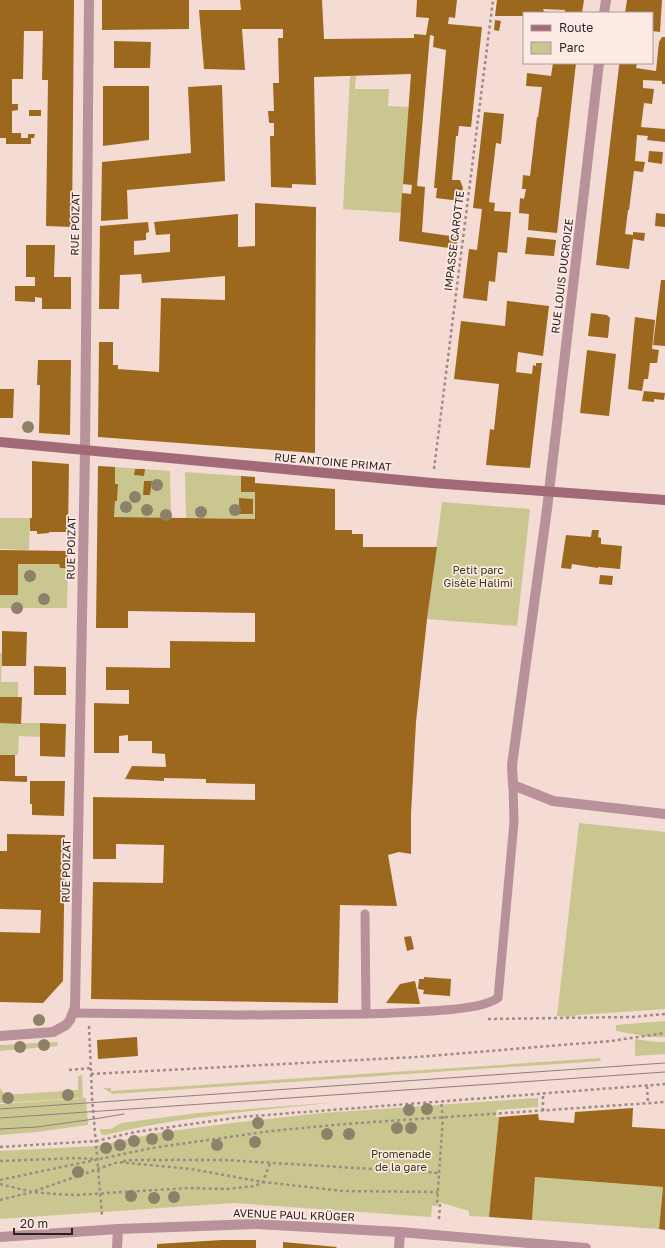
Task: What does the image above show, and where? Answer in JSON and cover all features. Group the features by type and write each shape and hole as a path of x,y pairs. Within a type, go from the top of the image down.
{"main road":[{"name":"RUE ANTOINE PRIMAT","path":"0,442 432,483 665,500"}],"street":[{"name":"RUE POIZAT","path":"73,1013 75,1007 76,982 85,451 89,0"},
{"path":"604,12 606,0"},
{"name":"RUE LOUIS DUCROIZE","path":"513,785 512,766 549,491 599,64"},
{"path":"513,785 553,802 665,814"},
{"path":"0,1036 53,1032 66,1025 73,1013"},
{"name":"AVENUE PAUL KRÜGER","path":"0,1237 118,1229 256,1224 400,1232 586,1248"},
{"path":"117,1248 118,1229"},
{"path":"399,1248 400,1232"}],"lane":[{"path":"73,1013 239,1015 366,1014 436,1011 476,1007 489,1004 498,998 514,822 513,785"},
{"path":"365,914 366,1014"}],"path":[{"name":"IMPASSE CAROTTE","path":"432,483 492,0"},
{"path":"89,1013 91,1074 102,1215"},
{"path":"91,1074 416,1057 611,1041 665,1033"},
{"path":"69,1070 91,1068"},
{"path":"0,1148 96,1141 135,1132 241,1117 665,1084"},
{"path":"646,1086 648,1103"},
{"path":"543,1093 543,1110"},
{"path":"439,1219 440,1205 437,1203 443,1118 441,1101"},
{"path":"0,1180 152,1148 271,1131 346,1124 665,1102"},
{"path":"0,1162 78,1158 98,1159"},
{"path":"0,1200 32,1192 118,1162 132,1160 225,1160 439,1173"},
{"path":"118,1162 191,1168 263,1182 343,1191 438,1192"},
{"path":"0,1184 32,1192 56,1194 188,1188 227,1189 255,1186 263,1182 270,1163"}],"green space":[{"path":"350,76 356,76 355,89 389,89 388,106 409,107 401,213 343,209"},
{"path":"115,467 170,471 171,518 114,517 118,484 115,484"},
{"path":"185,472 241,476 255,492 255,519 186,518"},
{"name":"Petit parc Gisèle Halimi","path":"442,502 530,509 517,626 427,619"},
{"path":"0,518 30,518 29,550 0,549"},
{"path":"18,564 59,564 60,568 68,568 67,608 0,608 0,595"},
{"path":"0,653 2,653 1,682 18,682 18,697 0,697"},
{"path":"0,723 40,723 40,737 19,736 18,755 0,755"},
{"path":"579,823 665,832 665,1009 578,1015 569,1017 557,1016"},
{"path":"665,1021 665,1037 650,1037 616,1031 616,1025"},
{"path":"635,1039 665,1042 665,1054 635,1056"},
{"path":"57,1042 58,1046 0,1051 0,1045"},
{"path":"601,1058 600,1061 113,1094 103,1088 111,1088 111,1091"},
{"path":"82,1075 83,1098 0,1103 0,1088 5,1095 78,1090 78,1076"},
{"path":"86,1098 88,1125 0,1135 0,1104"},
{"name":"Promenade de la gare","path":"538,1098 538,1107 497,1110 496,1117 499,1117 489,1217 469,1216 469,1211 439,1202 438,1206 432,1206 431,1217 234,1203 0,1219 0,1151 96,1146 157,1133 322,1113"},
{"path":"340,1102 193,1118 134,1128 105,1135 101,1134 100,1129 111,1129 121,1123 197,1113"},
{"path":"535,1177 663,1187 659,1229 532,1220"}],"building":[{"path":"0,0 74,0 72,227 46,226 48,80 42,80 43,31 24,31 23,79 12,79 12,104 18,104 18,110 12,111 12,133 21,133 21,138 28,138 28,134 35,134 34,138 31,138 31,144 6,144 6,138 0,138"},
{"path":"102,0 189,0 189,29 102,30"},
{"path":"240,0 322,0 324,39 414,38 414,34 426,35 429,18 416,17 417,0 457,0 455,18 449,17 448,24 482,27 471,127 459,126 458,136 456,136 452,180 460,180 463,188 461,191 460,201 436,198 437,188 434,188 446,50 433,47 434,36 430,35 417,186 425,187 422,232 458,237 456,249 399,241 402,193 411,194 412,185 403,184 411,74 314,77 316,185 292,184 292,188 271,187 270,136 274,136 274,123 269,123 268,111 274,111 273,83 279,83 278,38 283,38 283,29 242,29 245,70 204,69 199,10 241,10"},
{"path":"497,0 584,0 582,12 565,12 565,10 543,9 544,12 523,12 523,16 495,16"},
{"path":"627,0 662,0 660,32 653,31 653,12 625,12"},
{"path":"495,20 501,21 499,31 494,30"},
{"path":"662,37 665,37 665,84 662,84 662,81 643,80 643,88 654,89 652,104 644,103 641,127 665,129 665,142 647,140 648,136 637,135 635,161 645,162 643,172 634,171 625,234 633,235 633,232 645,233 644,241 633,239 629,269 596,265 619,66 620,64 637,64 636,68 656,71 659,42"},
{"path":"114,41 151,42 150,68 114,68"},
{"path":"553,64 576,64 557,233 528,230 529,214 519,213 520,198 524,199 526,189 522,189 523,175 530,176 542,87 526,86 527,73 551,76"},
{"path":"222,85 225,181 127,190 128,219 101,221 102,162 191,153 188,87"},
{"path":"103,86 149,86 149,140 103,146"},
{"path":"29,110 41,110 41,116 29,116"},
{"path":"484,112 504,114 501,144 496,143 489,202 495,203 494,211 511,212 507,253 498,252 495,282 489,281 487,301 463,298 469,249 477,250 482,209 473,208"},
{"path":"649,151 663,152 662,164 648,162"},
{"path":"255,203 316,207 315,453 98,437 99,342 113,342 113,365 118,365 118,369 159,372 161,298 225,300 225,276 142,283 141,274 120,275 119,309 99,309 100,226 148,222 149,232 146,233 146,240 134,241 134,255 170,252 170,234 156,235 154,222 238,214 238,247 255,246"},
{"path":"656,213 665,214 665,227 655,226"},
{"path":"527,237 556,240 554,256 525,254"},
{"path":"26,245 55,245 54,277 71,277 71,309 42,309 42,298 35,297 35,302 15,301 15,286 35,286 35,277 26,277"},
{"path":"661,280 665,280 665,346 653,345"},
{"path":"507,301 549,306 543,356 518,352 516,372 532,374 533,365 536,366 536,363 542,363 530,468 486,465 490,429 494,430 499,384 454,379 461,321 505,326"},
{"path":"591,313 607,315 610,318 608,338 588,336"},
{"path":"635,317 655,320 652,349 659,350 657,363 650,363 648,379 644,379 642,391 628,389"},
{"path":"587,350 616,354 609,416 580,413"},
{"path":"38,360 71,360 70,435 39,433 40,385 37,385"},
{"path":"0,389 14,389 13,418 0,418"},
{"path":"644,391 665,393 664,400 654,399 654,402 642,401"},
{"path":"32,461 69,464 68,532 49,532 37,534 37,531 30,531 30,518 32,518"},
{"path":"98,466 115,467 115,484 118,484 114,517 255,519 255,492 241,492 241,476 255,477 255,483 335,489 335,530 352,530 352,534 363,534 363,547 437,547 427,619 416,722 411,814 411,854 399,852 388,855 397,906 340,905 338,1003 91,999 93,882 163,883 164,845 116,844 116,859 93,859 93,797 255,800 255,784 206,783 206,779 164,778 164,781 125,779 132,766 166,767 165,754 152,753 152,741 128,741 128,735 119,736 119,753 94,753 94,703 129,704 129,690 106,690 106,667 170,668 170,641 255,642 255,613 128,611 128,628 96,628"},
{"path":"135,469 145,469 144,476 134,475"},
{"path":"144,481 152,481 150,495 143,495"},
{"path":"239,498 253,499 253,514 239,514"},
{"path":"592,530 599,530 598,537 601,538 601,544 622,546 620,569 598,568 572,564 571,569 561,568 566,535 591,537"},
{"path":"0,550 68,551 68,568 60,568 59,564 18,564 18,595 0,595"},
{"path":"600,575 613,576 612,585 599,584"},
{"path":"2,631 27,632 26,666 2,666"},
{"path":"34,666 66,667 66,695 34,695"},
{"path":"0,697 22,697 21,724 0,723"},
{"path":"40,723 66,724 65,757 40,756"},
{"path":"0,755 15,755 15,776 27,776 27,782 0,781"},
{"path":"30,781 65,781 64,816 32,815 32,804 30,804"},
{"path":"7,834 65,835 63,981 43,1003 0,1002 0,932 40,933 41,910 0,909 0,851 7,851"},
{"path":"411,936 414,949 407,951 404,937"},
{"path":"424,977 451,979 450,996 423,994 424,990 418,989 419,979 424,979"},
{"path":"415,981 420,1004 386,1003 400,984"},
{"path":"137,1037 138,1056 98,1059 97,1040"},
{"path":"633,1108 632,1127 665,1129 665,1230 659,1229 663,1187 535,1177 532,1220 489,1217 499,1117 538,1114 539,1120 574,1123 575,1112"},
{"path":"222,1240 256,1240 256,1248 157,1248 157,1244"},
{"path":"283,1242 337,1247 283,1248"}],"tram line":[{"path":"0,1109 665,1063"},
{"path":"0,1118 665,1072"},
{"path":"0,1129 37,1127 124,1114"}]}
